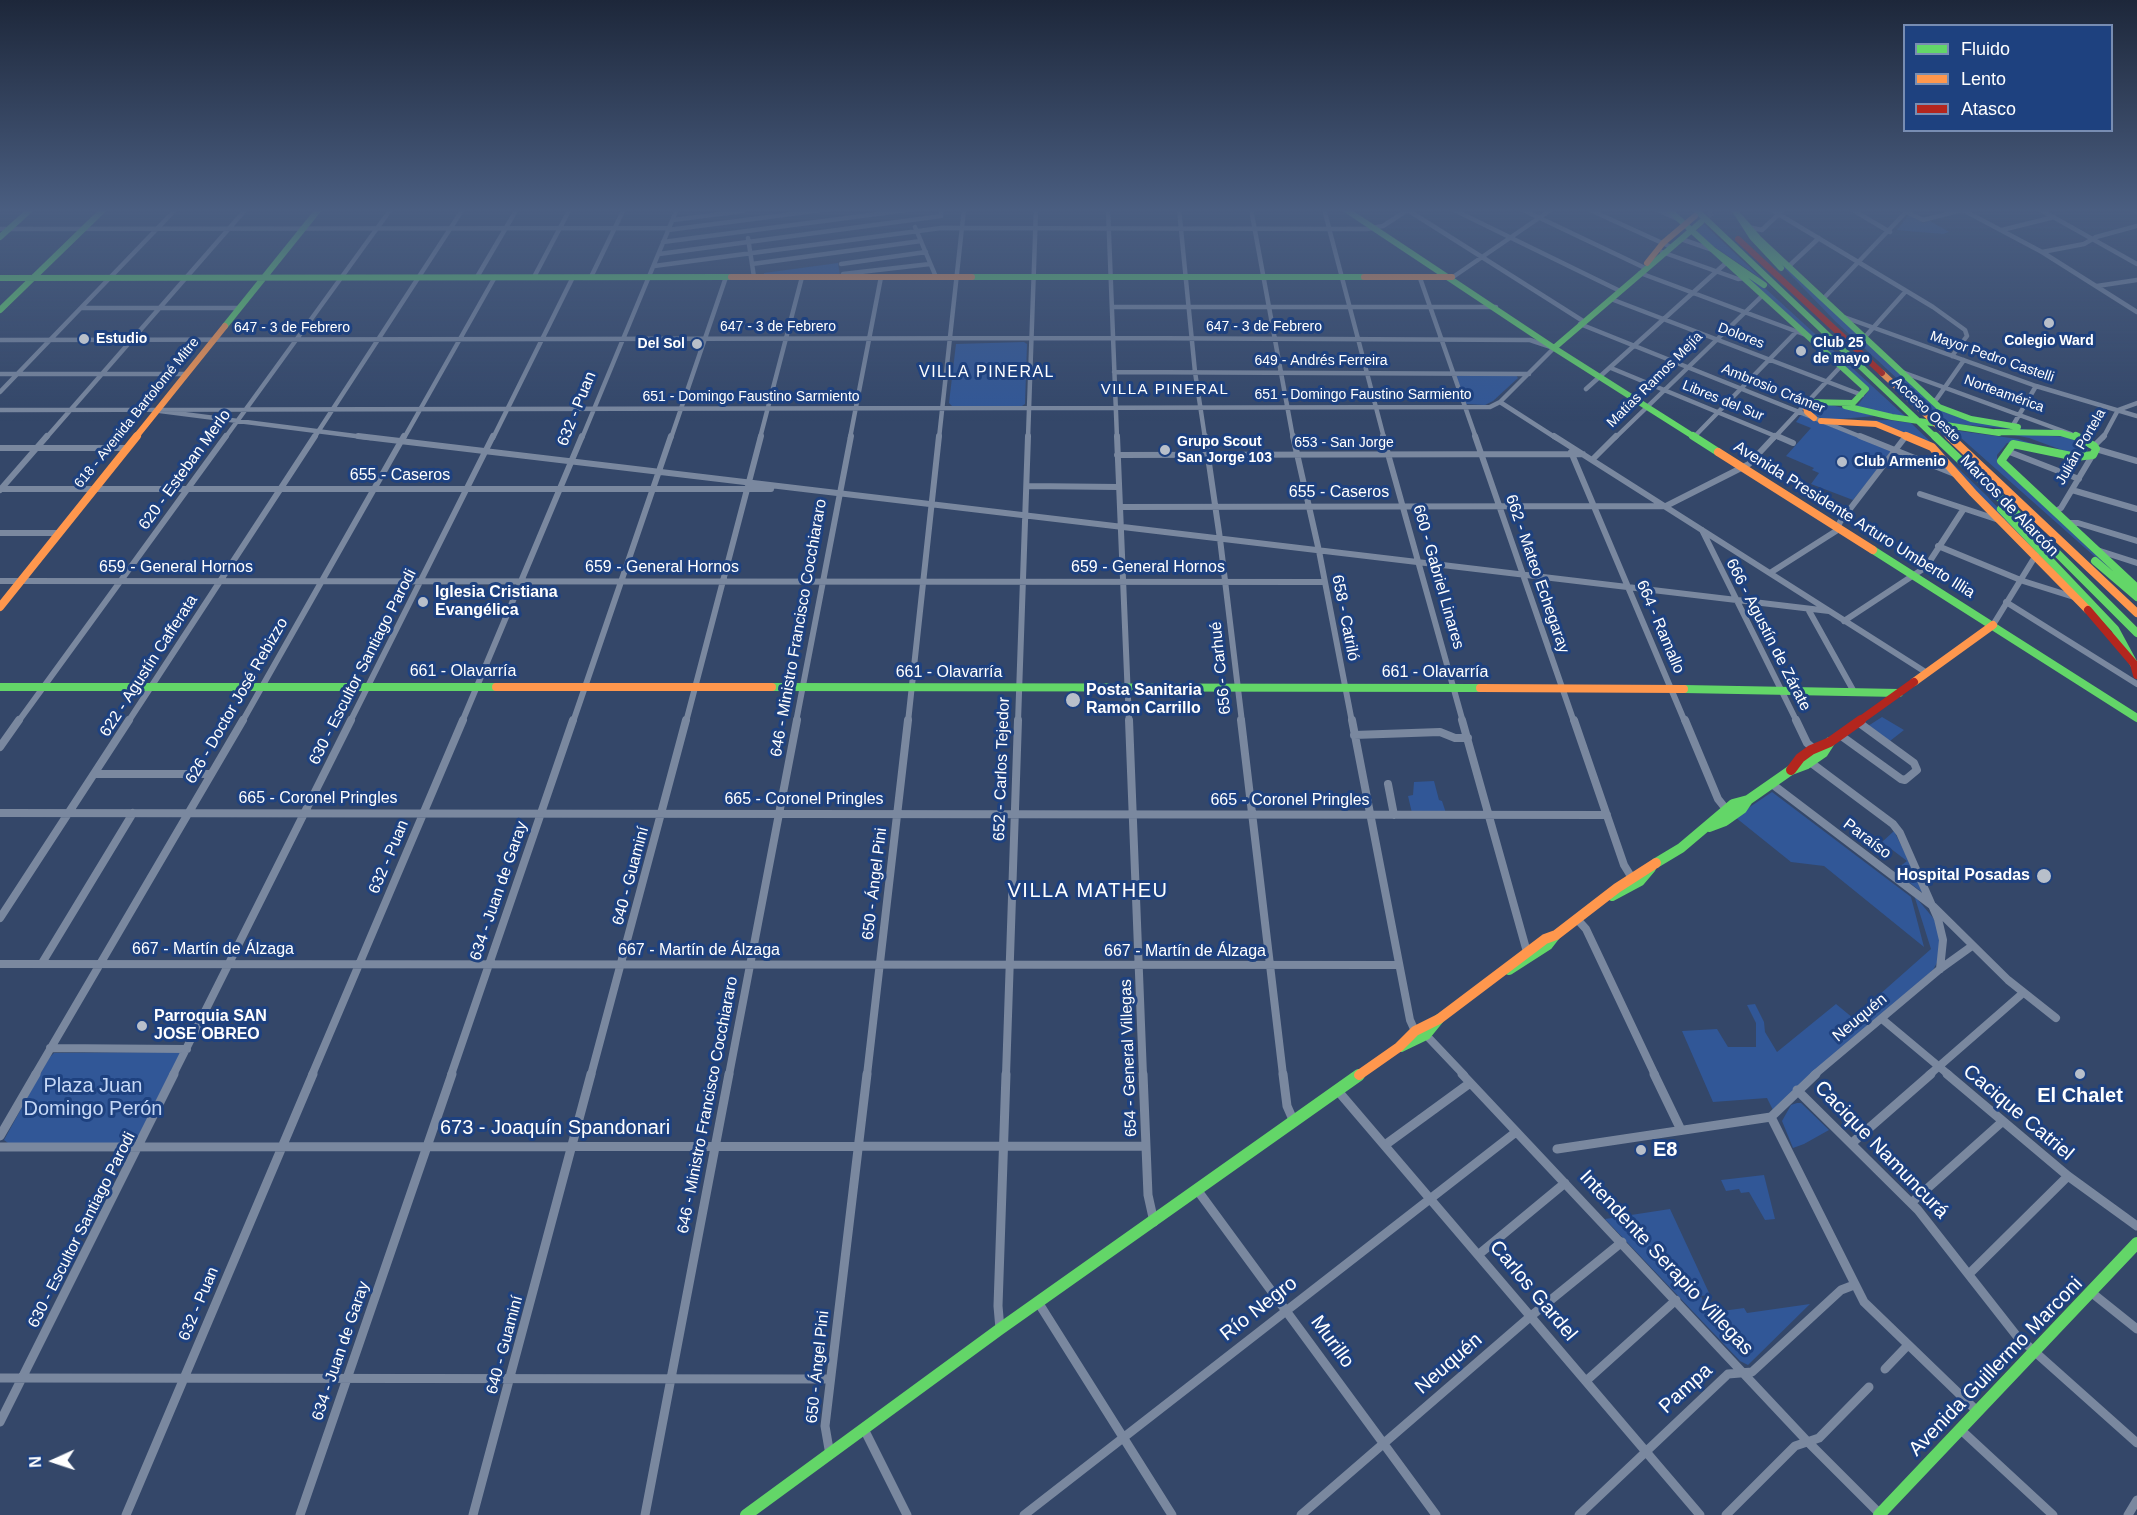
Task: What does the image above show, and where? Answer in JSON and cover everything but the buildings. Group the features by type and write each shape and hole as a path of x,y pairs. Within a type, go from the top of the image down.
{"main road":[{"path":"0,310 31,280"},
{"name":"618 - Avenida Bartolomé Mitre","path":"0,607 262,280"},
{"path":"1455,280 1554,348"},
{"path":"1554,348 1632,280"},
{"path":"1746,280 1798,330 1808,336 1866,389 1853,403 1826,401 1804,406 1807,412 1822,420 1894,418"},
{"path":"1758,280 1833,347 1862,369"},
{"name":"Acceso Oeste","path":"1769,280 2074,568 2137,633"},
{"name":"Acceso Oeste","path":"1777,280 1842,335 2137,613"},
{"path":"1791,280 1842,335"},
{"path":"1804,280 1825,296 1864,338 1942,409 1964,417 2012,427 2075,436"},
{"path":"1495,307 1532,338 1554,348"},
{"name":"Avenida Presidente Arturo Umberto Illia","path":"1554,348 2137,718"},
{"path":"1826,401 1894,418 1995,432 2034,441 2070,456"},
{"name":"Marcos de Alarcón","path":"1822,420 1876,424 1932,447 2077,598 2134,664 2137,675"},
{"path":"1926,428 2115,629 2134,664"},
{"path":"1995,432 2050,432"},
{"name":"Norteamérica","path":"2075,436 2094,450"},
{"path":"2094,450 2070,456 2016,444 2011,445 2002,459 2003,464 2137,588"},
{"path":"2004,486 2137,597"},
{"path":"1791,770 1800,758 1830,742 1993,625"},
{"name":"661 - Olavarría","path":"0,687 1563,688 1853,690 1899,693"},
{"path":"746,1515 1000,1329 1399,1047 1415,1031 1438,1019 1504,972 1527,952 1556,934 1632,878 1653,866 1707,827 1733,804 1748,800 1791,770 1810,762 1823,753 1830,742"},
{"path":"1707,827 1725,821 1742,809 1748,800"},
{"path":"1605,899 1623,892 1640,881 1653,866"},
{"path":"1504,972 1548,945 1556,934"},
{"path":"1399,1047 1416,1042 1426,1035 1438,1019"},
{"name":"Avenida Guillermo Marconi","path":"1880,1515 2137,1243"}],"street":[{"path":"0,392 108,280"},
{"path":"0,489 184,280"},
{"name":"620 - Esteban Merlo","path":"0,747 340,280"},
{"name":"622 - Agustín Cafferata","path":"0,918 417,280"},
{"name":"626 - Doctor José Rebizzo","path":"0,1136 262,687 493,280"},
{"name":"630 - Escultor Santiago Parodi","path":"0,1422 572,280"},
{"name":"632 - Puan","path":"126,1515 648,280"},
{"name":"634 - Juan de Garay","path":"300,1515 725,280"},
{"name":"640 - Guaminí","path":"473,1515 695,688 801,280"},
{"name":"646 - Ministro Francisco Cocchiararo","path":"645,1515 780,814 879,280"},
{"name":"650 - Ángel Pini","path":"830,1455 825,1426 830,1379 860,1146 957,280"},
{"name":"652 - Carlos Tejedor","path":"1000,1329 998,1306 1034,280"},
{"name":"654 - General Villegas","path":"1110,280 1125,582 1148,1195 1154,1222"},
{"name":"656 - Carhué","path":"1187,280 1200,407 1220,539 1287,1106 1294,1122"},
{"name":"658 - Catriló","path":"1264,280 1286,407 1310,507 1410,1020 1415,1031"},
{"name":"660 - Gabriel Linares","path":"1341,280 1527,952"},
{"name":"662 - Mateo Echegaray","path":"1421,280 1624,865 1632,878"},
{"name":"Ambrosio Crámer","path":"1515,280 1582,323 1634,346 1741,389 1804,406"},
{"path":"1597,280 1620,291"},
{"path":"1662,280 1744,312 1798,330 1694,437"},
{"path":"1586,389 1708,280"},
{"path":"1825,296 1841,280"},
{"path":"1888,280 1965,330 1967,336 1952,356"},
{"path":"2087,280 2137,312"},
{"path":"2097,286 2137,280"},
{"path":"1864,338 1906,291"},
{"name":"Matías Ramos Mejía","path":"1592,460 1763,295"},
{"name":"Dolores","path":"1611,299 1862,395"},
{"path":"1112,307 1495,307"},
{"path":"81,308 240,308"},
{"name":"Mayor Pedro Castelli","path":"1841,315 2036,386 2137,416"},
{"name":"647 - 3 de Febrero","path":"0,340 1113,338 1441,340 1532,338"},
{"name":"651 - Domingo Faustino Sarmiento","path":"0,410 1490,407 1500,402 1554,348"},
{"path":"1932,401 1936,400 1964,360"},
{"path":"1666,506 1744,468 1777,436 1841,366"},
{"name":"Libres del Sur","path":"1611,368 1793,443"},
{"name":"649 - Andrés Ferreira","path":"1114,372 1528,374"},
{"name":"Norteamérica","path":"1902,372 2075,436"},
{"path":"0,374 186,374"},
{"path":"2012,427 2036,386"},
{"path":"1500,402 1928,673"},
{"name":"Julián Portela","path":"2055,512 2061,508 2118,410 2137,403"},
{"path":"1490,407 1511,409"},
{"path":"158,409 162,414 572,461 747,486"},
{"name":"Ambrosio Crámer","path":"1822,420 1958,476"},
{"path":"1770,573 1836,531 1907,435"},
{"name":"664 - Ramallo","path":"1567,444 1718,799 1726,809"},
{"path":"0,448 127,448"},
{"name":"Norteamérica","path":"2094,450 2137,461"},
{"path":"2007,451 2079,478"},
{"path":"1572,454 1583,454"},
{"name":"653 - San Jorge","path":"1118,455 1572,454"},
{"name":"655 - Caseros","path":"0,489 653,490 747,486 800,489 1829,611"},
{"path":"1027,486 1119,487"},
{"path":"2072,490 2137,509"},
{"path":"1920,494 2002,521"},
{"name":"655 - Caseros","path":"1120,507 1666,506"},
{"path":"1844,621 1928,565 1963,510"},
{"path":"2067,523 2078,523 2137,541"},
{"name":"666 - Agustín de Zárate","path":"1702,530 1807,744 1814,749"},
{"path":"0,533 58,533"},
{"path":"1938,546 2019,579 2077,598"},
{"path":"2096,550 2137,563"},
{"path":"1993,625 2019,579 2036,555"},
{"name":"659 - General Hornos","path":"0,581 1325,582"},
{"path":"2006,602 2137,684"},
{"path":"1808,609 1853,690"},
{"path":"1840,735 1901,779 1905,780 1917,770 1914,763 1858,722"},
{"path":"1354,735 1436,732 1455,738 1468,738"},
{"path":"1810,762 1893,824 1900,832 1934,908 1943,940 1940,969"},
{"path":"94,774 210,774"},
{"path":"1388,784 1394,814"},
{"name":"Paraíso","path":"1772,784 1934,908 2023,993 2056,1018"},
{"name":"665 - Coronel Pringles","path":"0,813 1607,815"},
{"path":"42,963 134,813"},
{"path":"1577,919 1586,929 1681,1130"},
{"name":"Neuquén","path":"1771,1117 1797,1090 1940,969 1972,946"},
{"name":"667 - Martín de Álzaga","path":"0,964 1399,965"},
{"path":"1852,1143 2023,993"},
{"name":"Cacique Catriel","path":"1882,1019 2068,1176 2137,1226"},
{"name":"Intendente Serapio Villegas","path":"1426,1035 1807,1441 1880,1515"},
{"path":"51,1048 187,1049"},
{"path":"1384,1145 1470,1083"},
{"name":"Cacique Namuncurá","path":"1797,1090 1911,1203 2016,1335 2137,1443"},
{"name":"Carlos Gardel","path":"1338,1091 1700,1515"},
{"path":"1557,1149 1771,1117 1854,1285 1870,1309 1978,1412"},
{"path":"1911,1203 2003,1121"},
{"name":"Río Negro","path":"1024,1515 1516,1132"},
{"name":"673 - Joaquín Spandonari","path":"0,1147 1146,1146"},
{"path":"1969,1274 2068,1176"},
{"path":"1478,1255 1565,1183"},
{"name":"Murillo","path":"1198,1191 1436,1515"},
{"name":"Neuquén","path":"1302,1515 1531,1316 1622,1242"},
{"name":"Pampa","path":"1579,1515 1728,1374 1746,1374 1755,1370 1841,1290 1854,1285"},
{"path":"2092,1293 2137,1329"},
{"path":"1586,1381 1676,1300"},
{"path":"1038,1302 1172,1515"},
{"path":"1885,1369 1907,1346"},
{"path":"0,1378 830,1379"},
{"path":"1726,1515 1795,1446 1819,1438 1869,1387"},
{"path":"864,1429 907,1515"},
{"path":"1961,1430 2053,1515"},
{"path":"2128,1515 2137,1500"}],"green space":[{"path":"1749,280 1756,280 1906,417 1852,407 1858,405 1869,390"},
{"path":"1795,280 1800,280 1940,409 1970,420 2034,431 1945,423 1835,321"},
{"path":"1024,342 1027,344 1025,404 1022,406 952,406 949,403 956,344"},
{"path":"1516,375 1518,378 1493,401 1485,405 1466,404 1457,378 1457,376"},
{"path":"1815,404 1827,404 1875,416 1828,420 1815,416 1811,407"},
{"name":"Club Armenio","path":"1801,415 1892,451 1853,500 1811,484 1819,473 1812,470 1814,468 1786,456 1811,428 1796,422"},
{"path":"1888,420 1911,423 1987,496 2069,585 1979,495 1941,453 1876,423 1854,421"},
{"path":"1952,430 2018,439 2046,448 2014,442 2007,443 1997,455 1997,462 2137,594"},
{"path":"2009,434 2071,437 2085,445 2088,450 2085,454 2070,453 2029,438"},
{"path":"1882,717 1904,730 1890,741 1868,726"},
{"path":"1434,781 1439,800 1442,801 1446,813 1412,813 1408,796 1413,795 1414,782"},
{"path":"1772,792 1911,897 1924,947 1824,866 1791,862 1735,817"},
{"path":"1894,831 1923,893 1894,871 1907,861 1882,842"},
{"path":"1914,895 1934,919 1940,935 1939,959 1933,970 1773,1110 1767,1098 1713,1102 1682,1031 1717,1029 1728,1047 1756,1047 1756,1023 1747,1005 1755,1004 1764,1022 1765,1032 1777,1052 1836,1004 1853,1018 1931,949"},
{"name":"Plaza Juan Domingo Perón","path":"182,1052 139,1138 131,1143 8,1143 4,1140 49,1058 54,1053"},
{"path":"1801,1103 1829,1130 1793,1148 1782,1121 1791,1105"},
{"path":"1764,1175 1775,1219 1765,1220 1749,1192 1741,1193 1739,1189 1726,1191 1721,1180"},
{"path":"1670,1209 1710,1295 1701,1296 1708,1313 1744,1308 1747,1313 1810,1304 1748,1365 1740,1361 1605,1219"}],"traffic: fast":[{"path":"0,310 31,280"},
{"path":"225,326 262,280"},
{"path":"1451,280 1554,348"},
{"path":"1634,280 1554,348 1718,452"},
{"path":"1746,280 1866,389 1853,403 1807,402"},
{"path":"1756,280 1764,285"},
{"path":"1770,280 2041,537 2137,633"},
{"path":"1803,280 1939,407 1971,419 2018,427"},
{"path":"1845,406 1892,417 1999,433"},
{"path":"1995,432 2061,433 2075,436 2094,446 2096,449 2093,455 2076,457 2013,444 2001,461 2137,588"},
{"path":"2001,509 2115,629 2134,664"},
{"path":"1873,550 2137,718"},
{"path":"2095,561 2137,597"},
{"path":"0,687 496,687"},
{"path":"772,687 1480,688"},
{"path":"1684,689 1899,693"},
{"path":"1656,863 1681,848 1733,804 1748,800 1791,770 1807,764 1823,753 1830,742"},
{"path":"1709,827 1725,821 1742,809 1748,800"},
{"path":"1612,896 1640,881 1651,868"},
{"path":"1509,970 1548,945 1555,936"},
{"path":"1401,1047 1426,1035 1439,1019"},
{"path":"746,1515 1000,1329 1359,1075"},
{"path":"1879,1515 2137,1243"}],"traffic: slow":[{"path":"0,607 225,326"},
{"path":"1882,373 2137,613"},
{"path":"1805,405 1807,412 1814,418"},
{"path":"1821,421 1876,424 1932,447 1973,493 2088,610"},
{"path":"1718,452 1873,550"},
{"path":"1914,682 1993,625"},
{"path":"496,687 772,687"},
{"path":"1480,688 1684,689"},
{"path":"1359,1075 1399,1047 1415,1031 1439,1019 1545,939 1556,935 1617,888 1656,863"}],"traffic: jam":[{"path":"1782,280 1882,373"},
{"path":"2088,610 2134,664 2137,675"},
{"path":"1791,770 1800,758 1811,750 1830,742 1914,682"}],"place":[{"name":"Colegio Ward","path":"2049,323"},
{"name":"Estudio","path":"84,339"},
{"name":"Del Sol","path":"697,344"},
{"name":"Club 25 de mayo","path":"1801,351"},
{"name":"Grupo Scout San Jorge 103","path":"1165,450"},
{"name":"Club Armenio","path":"1842,462"},
{"name":"Iglesia Cristiana Evangélica","path":"423,602"},
{"name":"Posta Sanitaria Ramon Carrillo","path":"1073,700"},
{"name":"Hospital Posadas","path":"2044,876"},
{"name":"Parroquia SAN JOSE OBREO","path":"142,1026"},
{"name":"El Chalet","path":"2080,1074"},
{"name":"E8","path":"1641,1150"}],"district":[{"name":"VILLA PINERAL","path":"987,373"},
{"name":"VILLA PINERAL","path":"1165,390"},
{"name":"VILLA MATHEU","path":"1088,891"}]}
